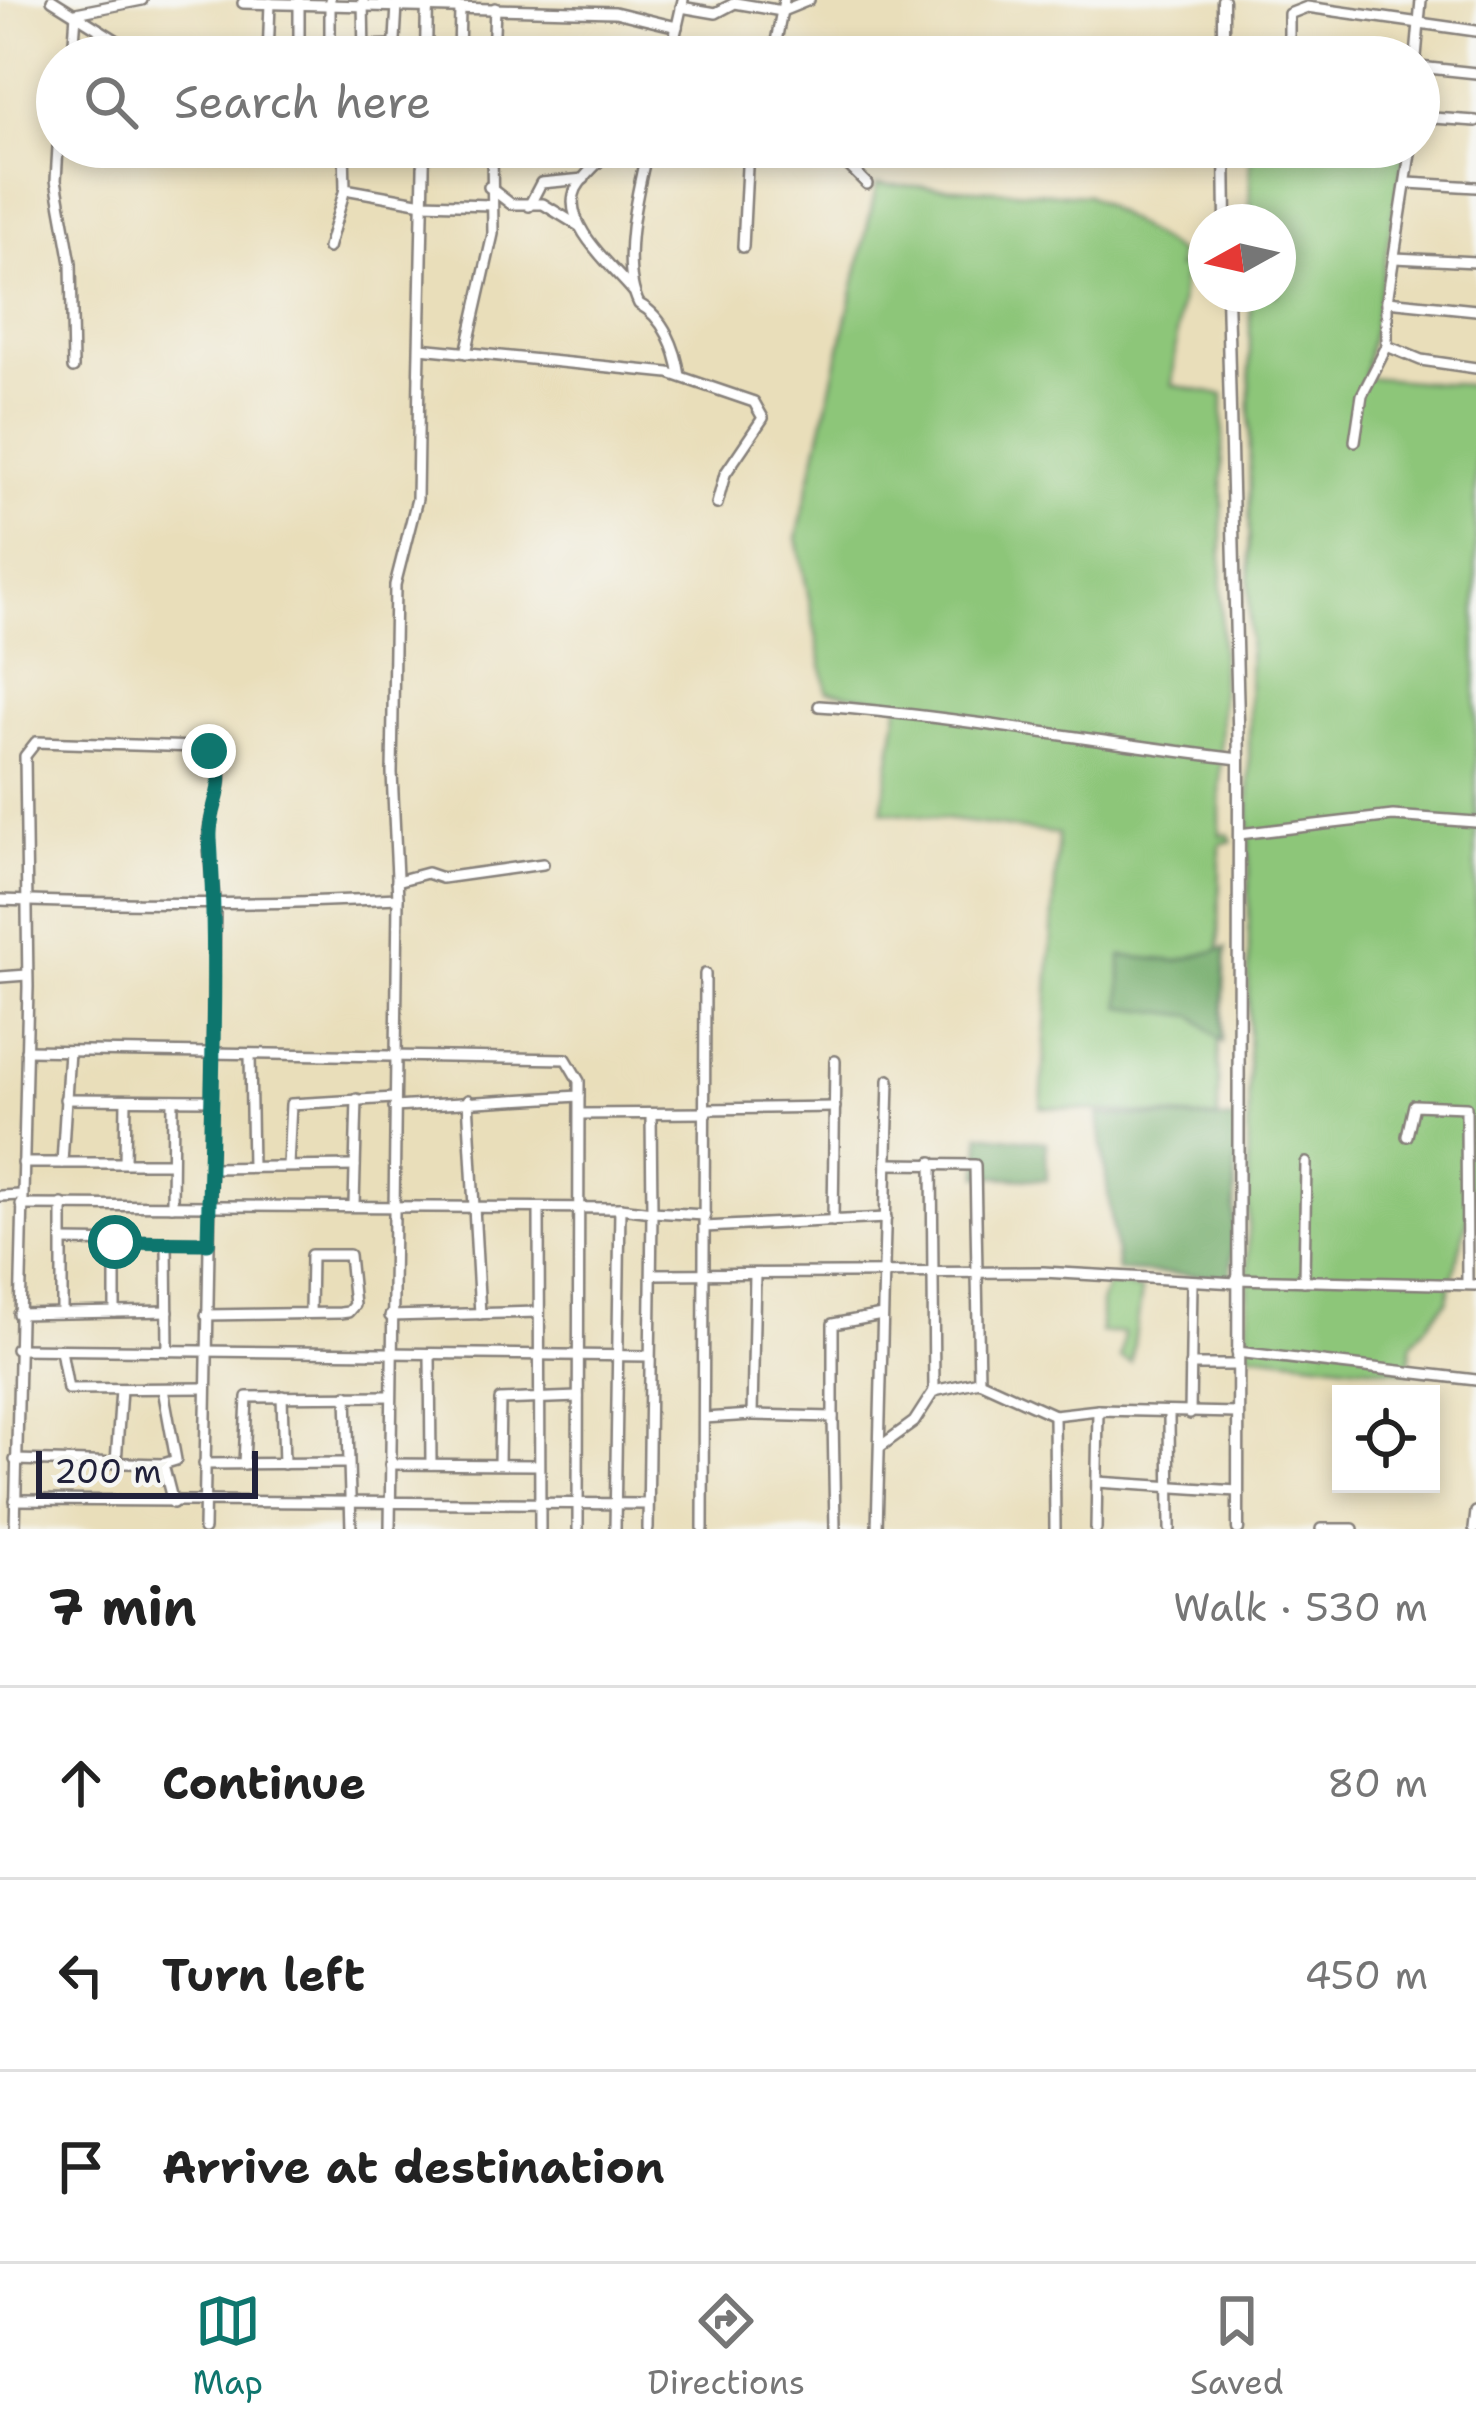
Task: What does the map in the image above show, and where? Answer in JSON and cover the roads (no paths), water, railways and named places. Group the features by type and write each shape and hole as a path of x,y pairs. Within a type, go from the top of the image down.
{"street":[{"path":"52,0 110,36"},
{"path":"76,14 142,0"},
{"path":"675,36 682,3 716,13 735,3 783,6 809,0"},
{"path":"1223,0 1223,36"},
{"path":"1418,36 1421,0"},
{"path":"299,2 299,36"},
{"path":"330,2 330,36"},
{"path":"243,3 427,3 615,13 677,27"},
{"path":"269,36 270,3"},
{"path":"363,3 364,36"},
{"path":"395,36 397,3"},
{"path":"426,36 427,3"},
{"path":"777,36 783,6"},
{"path":"459,36 460,8"},
{"path":"494,36 495,8"},
{"path":"1288,36 1288,14 1299,8 1476,31"},
{"path":"75,36 76,14"},
{"path":"1440,69 1476,73"},
{"path":"1440,118 1476,121"},
{"path":"57,168 71,263 73,368"},
{"path":"328,248 345,190 344,168"},
{"path":"390,1529 398,898 392,773 395,585 417,499 424,168"},
{"path":"466,353 491,249 490,168"},
{"path":"580,227 573,207 594,168"},
{"path":"633,291 634,205 643,168"},
{"path":"743,247 747,168"},
{"path":"850,168 867,184"},
{"path":"1225,168 1226,204"},
{"path":"1355,441 1362,395 1387,346 1388,301 1409,168"},
{"path":"529,206 541,183 584,179"},
{"path":"1408,183 1476,187"},
{"path":"489,187 512,204 543,205 580,227 639,304 653,311 674,348 680,376"},
{"path":"345,190 423,203 491,205"},
{"path":"1395,258 1476,262"},
{"path":"1388,301 1476,310"},
{"path":"1227,312 1239,759 1238,1529"},
{"path":"1387,346 1421,360 1476,368"},
{"path":"420,348 680,376 754,402 764,411 725,474 717,504"},
{"path":"819,706 975,720 1140,749 1239,759"},
{"path":"15,1529 28,748 36,742 198,747 214,757 222,782 209,830 215,908 204,1529"},
{"path":"1239,834 1393,816 1476,822"},
{"path":"397,881 427,873 442,878 543,864"},
{"path":"0,900 184,901 215,908 398,898"},
{"path":"0,977 27,974"},
{"path":"703,1529 705,974"},
{"path":"26,1050 554,1055 574,1068 582,1208 578,1529"},
{"path":"62,1163 69,1051"},
{"path":"250,1055 252,1167"},
{"path":"833,1221 835,1061"},
{"path":"878,1529 889,1080"},
{"path":"288,1166 288,1107 357,1099 579,1096"},
{"path":"65,1099 210,1100"},
{"path":"354,1204 357,1099"},
{"path":"125,1162 126,1100"},
{"path":"172,1100 172,1206"},
{"path":"467,1100 480,1314"},
{"path":"653,1274 974,1272 1192,1282 1472,1285 1466,1107 1414,1105 1407,1136"},
{"path":"580,1114 835,1107"},
{"path":"648,1529 651,1114"},
{"path":"880,1446 914,1422 934,1391 932,1162"},
{"path":"887,1164 967,1162 976,1168 979,1381"},
{"path":"22,1163 171,1163"},
{"path":"1304,1281 1306,1163"},
{"path":"211,1168 355,1166"},
{"path":"0,1196 62,1204 620,1208 705,1215"},
{"path":"62,1204 62,1313"},
{"path":"539,1208 540,1529"},
{"path":"615,1529 620,1208"},
{"path":"704,1227 886,1218"},
{"path":"62,1241 208,1243"},
{"path":"115,1242 115,1312"},
{"path":"167,1242 168,1351"},
{"path":"206,1315 310,1313 352,1310 349,1255 311,1255 310,1313"},
{"path":"752,1414 755,1274"},
{"path":"1190,1414 1192,1282"},
{"path":"18,1314 168,1311"},
{"path":"390,1316 537,1312"},
{"path":"835,1529 833,1324 882,1315"},
{"path":"16,1349 650,1355"},
{"path":"62,1350 65,1388 205,1388"},
{"path":"430,1355 431,1464"},
{"path":"1190,1365 1237,1358 1476,1380"},
{"path":"0,1361 16,1363"},
{"path":"934,1391 979,1381 1054,1414 1098,1410 1237,1413"},
{"path":"116,1463 121,1389"},
{"path":"15,1460 163,1464 176,1460 163,1389"},
{"path":"347,1395 351,1529"},
{"path":"282,1396 284,1464"},
{"path":"244,1464 245,1398 390,1396"},
{"path":"499,1464 499,1402 578,1397"},
{"path":"1096,1529 1098,1410"},
{"path":"704,1418 752,1414 833,1417"},
{"path":"1054,1414 1055,1529"},
{"path":"1160,1529 1170,1529 1168,1415"},
{"path":"204,1464 347,1463"},
{"path":"163,1464 173,1503"},
{"path":"390,1464 539,1465"},
{"path":"1097,1482 1237,1491"},
{"path":"15,1500 648,1504"},
{"path":"1474,1529 1476,1512"},
{"path":"1322,1529 1353,1529"}]}
